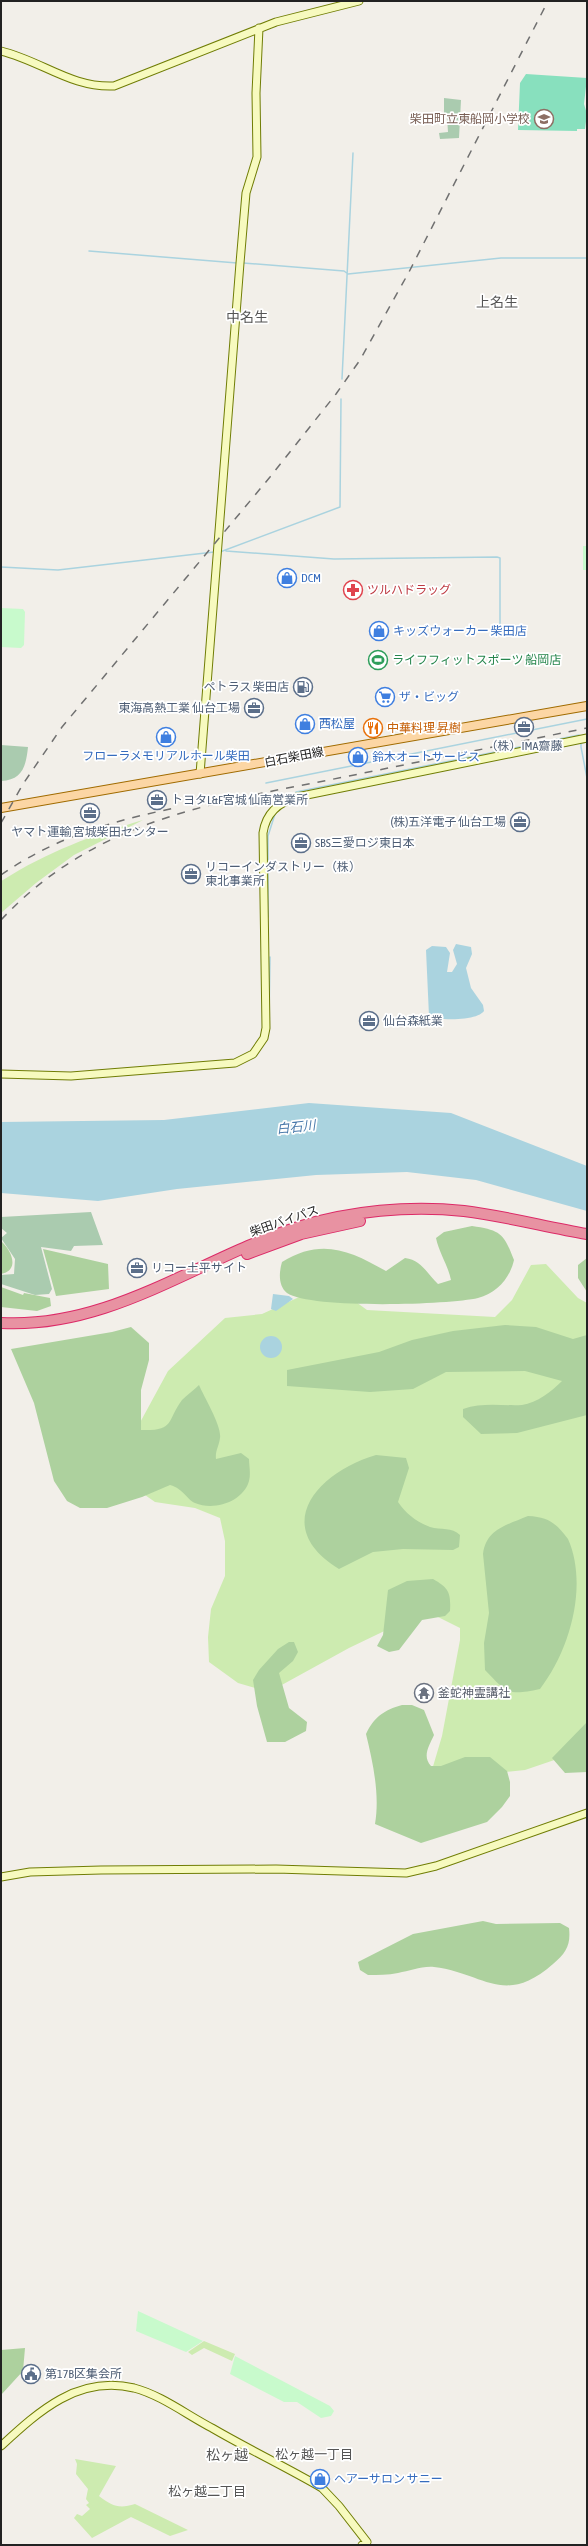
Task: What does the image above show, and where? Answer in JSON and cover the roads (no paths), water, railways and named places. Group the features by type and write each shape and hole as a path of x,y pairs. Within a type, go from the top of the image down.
{"highway":[{"name":"柴田バイパス","path":"1,1323 54,1323 121,1303 266,1239 332,1218 387,1211 447,1210 481,1214 587,1234"},
{"name":"柴田バイパス","path":"1,1329 90,1318 133,1305 274,1243 326,1227 354,1222 410,1215 445,1216 487,1221 587,1240"}],"main road":[{"name":"白石柴田線","path":"1,808 587,706"}],"street":[{"path":"1,51 42,64 80,83 98,86 114,86 259,28 294,16 359,1"},
{"path":"200,774 216,552 246,193 256,157 256,93 259,28"},
{"path":"1,1074 71,1076 216,1065 244,1060 259,1047 266,1028 263,833 268,818 277,806 297,797 587,738"},
{"path":"1,1877 30,1872 109,1870 276,1869 406,1873 436,1866 587,1813"},
{"path":"1,2446 64,2395 93,2387 115,2386 134,2388 178,2409 322,2488 339,2506 367,2542 362,2545"}],"water":[{"path":"456,944 471,947 472,954 466,968 471,988 483,1005 484,1011 474,1017 458,1019 434,1018 429,1016 426,950 432,946 446,947 450,953 447,972 452,972 457,964 453,950"},
{"name":"白石川","path":"309,1103 451,1113 587,1166 587,1211 476,1180 407,1172 316,1175 177,1189 98,1201 1,1193 1,1122 164,1120"},
{"path":"273,1294 289,1296 293,1299 276,1311 271,1309"},
{"path":"267,1336 275,1336 282,1343 282,1351 275,1358 267,1358 260,1351 260,1343"}],"waterway":[{"path":"342,379 353,153"},
{"path":"89,251 237,263"},
{"path":"243,263 344,271 348,274 501,258 587,258"},
{"path":"220,552 340,507 341,399"},
{"path":"226,551 334,559 497,557 500,558 500,633"},
{"path":"1,567 58,570 214,552"},
{"path":"266,783 587,719"},
{"path":"296,792 579,735"},
{"path":"587,742 581,743 587,778"},
{"path":"268,917 268,836 275,814"},
{"path":"269,1019 270,957"}],"railway":[{"path":"1,823 23,784 62,727 270,477 336,394 360,360 409,272 548,1"},
{"path":"1,920 38,885 78,858 119,836 162,819 253,795 587,728"},
{"path":"1,875 22,861 65,840 108,824 179,807"}],"place":[{"name":"柴田町立東船岡小学校","path":"544,119"},
{"name":"DCM","path":"287,578"},
{"name":"ツルハドラッグ","path":"353,590"},
{"name":"キッズウォーカー 柴田店","path":"379,631"},
{"name":"ライフフィットスポーツ 船岡店","path":"378,660"},
{"name":"ペトラス 柴田店","path":"303,687"},
{"name":"ザ・ビッグ","path":"385,697"},
{"name":"東海高熱工業 仙台工場","path":"254,708"},
{"name":"西松屋","path":"305,724"},
{"name":"（株）IMA齋藤","path":"524,727"},
{"name":"中華料理 昇樹","path":"373,728"},
{"name":"フローラメモリアルホール柴田","path":"166,737"},
{"name":"鈴木オートサービス","path":"358,757"},
{"name":"トヨタL&F宮城 仙南営業所","path":"157,800"},
{"name":"ヤマト運輸 宮城柴田センター","path":"90,813"},
{"name":"(株)五洋電子 仙台工場","path":"520,822"},
{"name":"SBS三愛ロジ東日本","path":"301,843"},
{"name":"リコーインダストリー（株） 東北事業所","path":"191,874"},
{"name":"仙台森紙業","path":"369,1021"},
{"name":"リコー土平サイト","path":"137,1268"},
{"name":"釜蛇神霊講社","path":"424,1693"},
{"name":"第17B区集会所","path":"31,2374"},
{"name":"ヘアーサロン サニー","path":"320,2479"}],"district":[{"name":"上名生","path":"497,302"},
{"name":"中名生","path":"247,317"},
{"name":"松ヶ越一丁目","path":"314,2454"},
{"name":"松ヶ越","path":"227,2455"},
{"name":"松ヶ越二丁目","path":"207,2491"}]}
